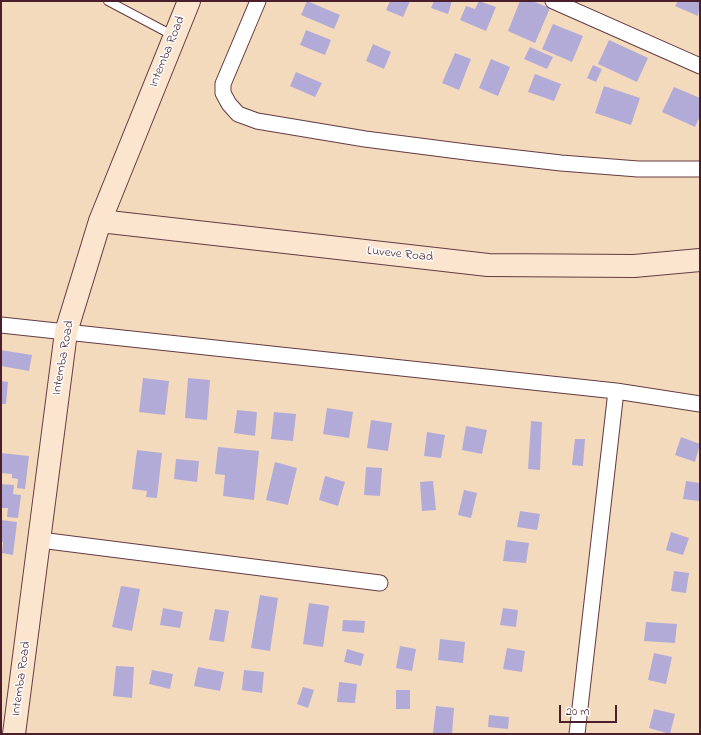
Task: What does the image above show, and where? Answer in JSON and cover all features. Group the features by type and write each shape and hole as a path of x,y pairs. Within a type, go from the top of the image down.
{"street":[{"name":"Intemba Road","path":"14,734 66,332 100,221 189,1"},
{"path":"258,1 223,84 223,93 238,114 257,121 365,139 474,153 561,163 638,169 700,169"},
{"path":"553,1 700,66"},
{"name":"Luveve Road","path":"100,221 488,265 634,266 700,260"},
{"path":"1,325 616,391 700,404"},
{"path":"577,734 616,391"},
{"path":"40,540 380,583"}],"lane":[{"path":"108,1 174,36"}],"building":[{"path":"307,1 340,15 334,29 301,15"},
{"path":"390,1 410,1 403,17 386,10"},
{"path":"434,1 452,1 448,14 431,8"},
{"path":"479,1 496,7 486,31 460,20 466,6 475,9"},
{"path":"520,1 532,1 550,8 535,43 508,31"},
{"path":"678,1 700,1 698,16 675,6"},
{"path":"553,24 583,36 572,62 542,49"},
{"path":"306,30 331,40 325,55 300,45"},
{"path":"609,40 648,58 637,82 598,64"},
{"path":"373,44 391,52 384,69 366,61"},
{"path":"530,47 553,57 547,69 524,59"},
{"path":"455,53 471,59 459,90 442,83"},
{"path":"491,59 510,67 498,96 479,88"},
{"path":"593,65 602,69 596,82 587,78"},
{"path":"296,72 322,83 315,97 290,86"},
{"path":"535,74 561,84 554,101 528,92"},
{"path":"604,86 640,98 631,125 595,113"},
{"path":"674,87 700,98 700,116 695,127 662,112"},
{"path":"1,350 32,355 29,371 1,366"},
{"path":"143,378 169,381 165,415 139,412"},
{"path":"188,378 210,380 207,420 185,418"},
{"path":"1,381 8,382 6,404 1,404"},
{"path":"327,408 353,412 349,438 323,434"},
{"path":"237,410 257,412 255,436 234,433"},
{"path":"274,412 296,414 293,441 271,439"},
{"path":"371,420 392,423 388,451 367,448"},
{"path":"531,421 542,422 540,470 528,469"},
{"path":"466,426 487,430 482,454 462,450"},
{"path":"427,432 445,435 441,458 424,456"},
{"path":"681,437 700,444 695,462 675,455"},
{"path":"575,439 585,439 583,466 572,465"},
{"path":"218,447 259,451 254,500 223,496 225,475 215,474"},
{"path":"137,450 162,453 157,498 146,497 147,491 132,489"},
{"path":"1,453 29,456 25,489 17,488 18,479 12,478 12,474 1,473"},
{"path":"176,459 199,461 197,482 174,479"},
{"path":"275,462 297,468 288,505 266,500"},
{"path":"366,467 382,468 380,496 364,495"},
{"path":"325,476 345,482 338,506 319,500"},
{"path":"433,481 436,510 422,511 420,482"},
{"path":"686,481 700,483 699,501 683,499"},
{"path":"1,484 14,485 13,494 21,495 18,518 7,517 8,508 1,508"},
{"path":"464,490 477,493 471,518 458,515"},
{"path":"520,511 540,514 537,530 517,527"},
{"path":"1,520 17,522 13,555 2,553 3,542 1,542"},
{"path":"671,532 689,538 683,555 666,550"},
{"path":"506,540 529,543 526,563 503,561"},
{"path":"674,571 689,573 686,593 671,591"},
{"path":"121,586 140,589 132,631 112,627"},
{"path":"260,595 278,598 270,651 251,648"},
{"path":"309,603 329,606 323,647 303,644"},
{"path":"163,608 183,612 180,628 160,625"},
{"path":"503,608 518,610 516,627 500,625"},
{"path":"215,609 229,611 224,642 209,640"},
{"path":"343,620 365,621 364,633 342,631"},
{"path":"646,622 677,624 675,643 644,641"},
{"path":"440,639 465,642 463,663 438,660"},
{"path":"400,646 416,649 412,671 396,668"},
{"path":"507,648 525,651 522,672 503,669"},
{"path":"347,649 364,654 361,666 344,662"},
{"path":"654,653 672,657 666,684 648,680"},
{"path":"116,666 134,667 132,698 113,696"},
{"path":"198,667 224,672 220,691 194,686"},
{"path":"152,670 173,674 170,689 149,684"},
{"path":"244,670 264,672 262,693 242,690"},
{"path":"339,682 357,684 355,703 337,702"},
{"path":"303,687 314,690 308,708 297,704"},
{"path":"396,690 410,690 410,709 396,709"},
{"path":"436,706 454,708 452,734 433,733"},
{"path":"654,709 675,714 670,734 649,728"},
{"path":"489,715 509,717 508,729 488,727"}]}
